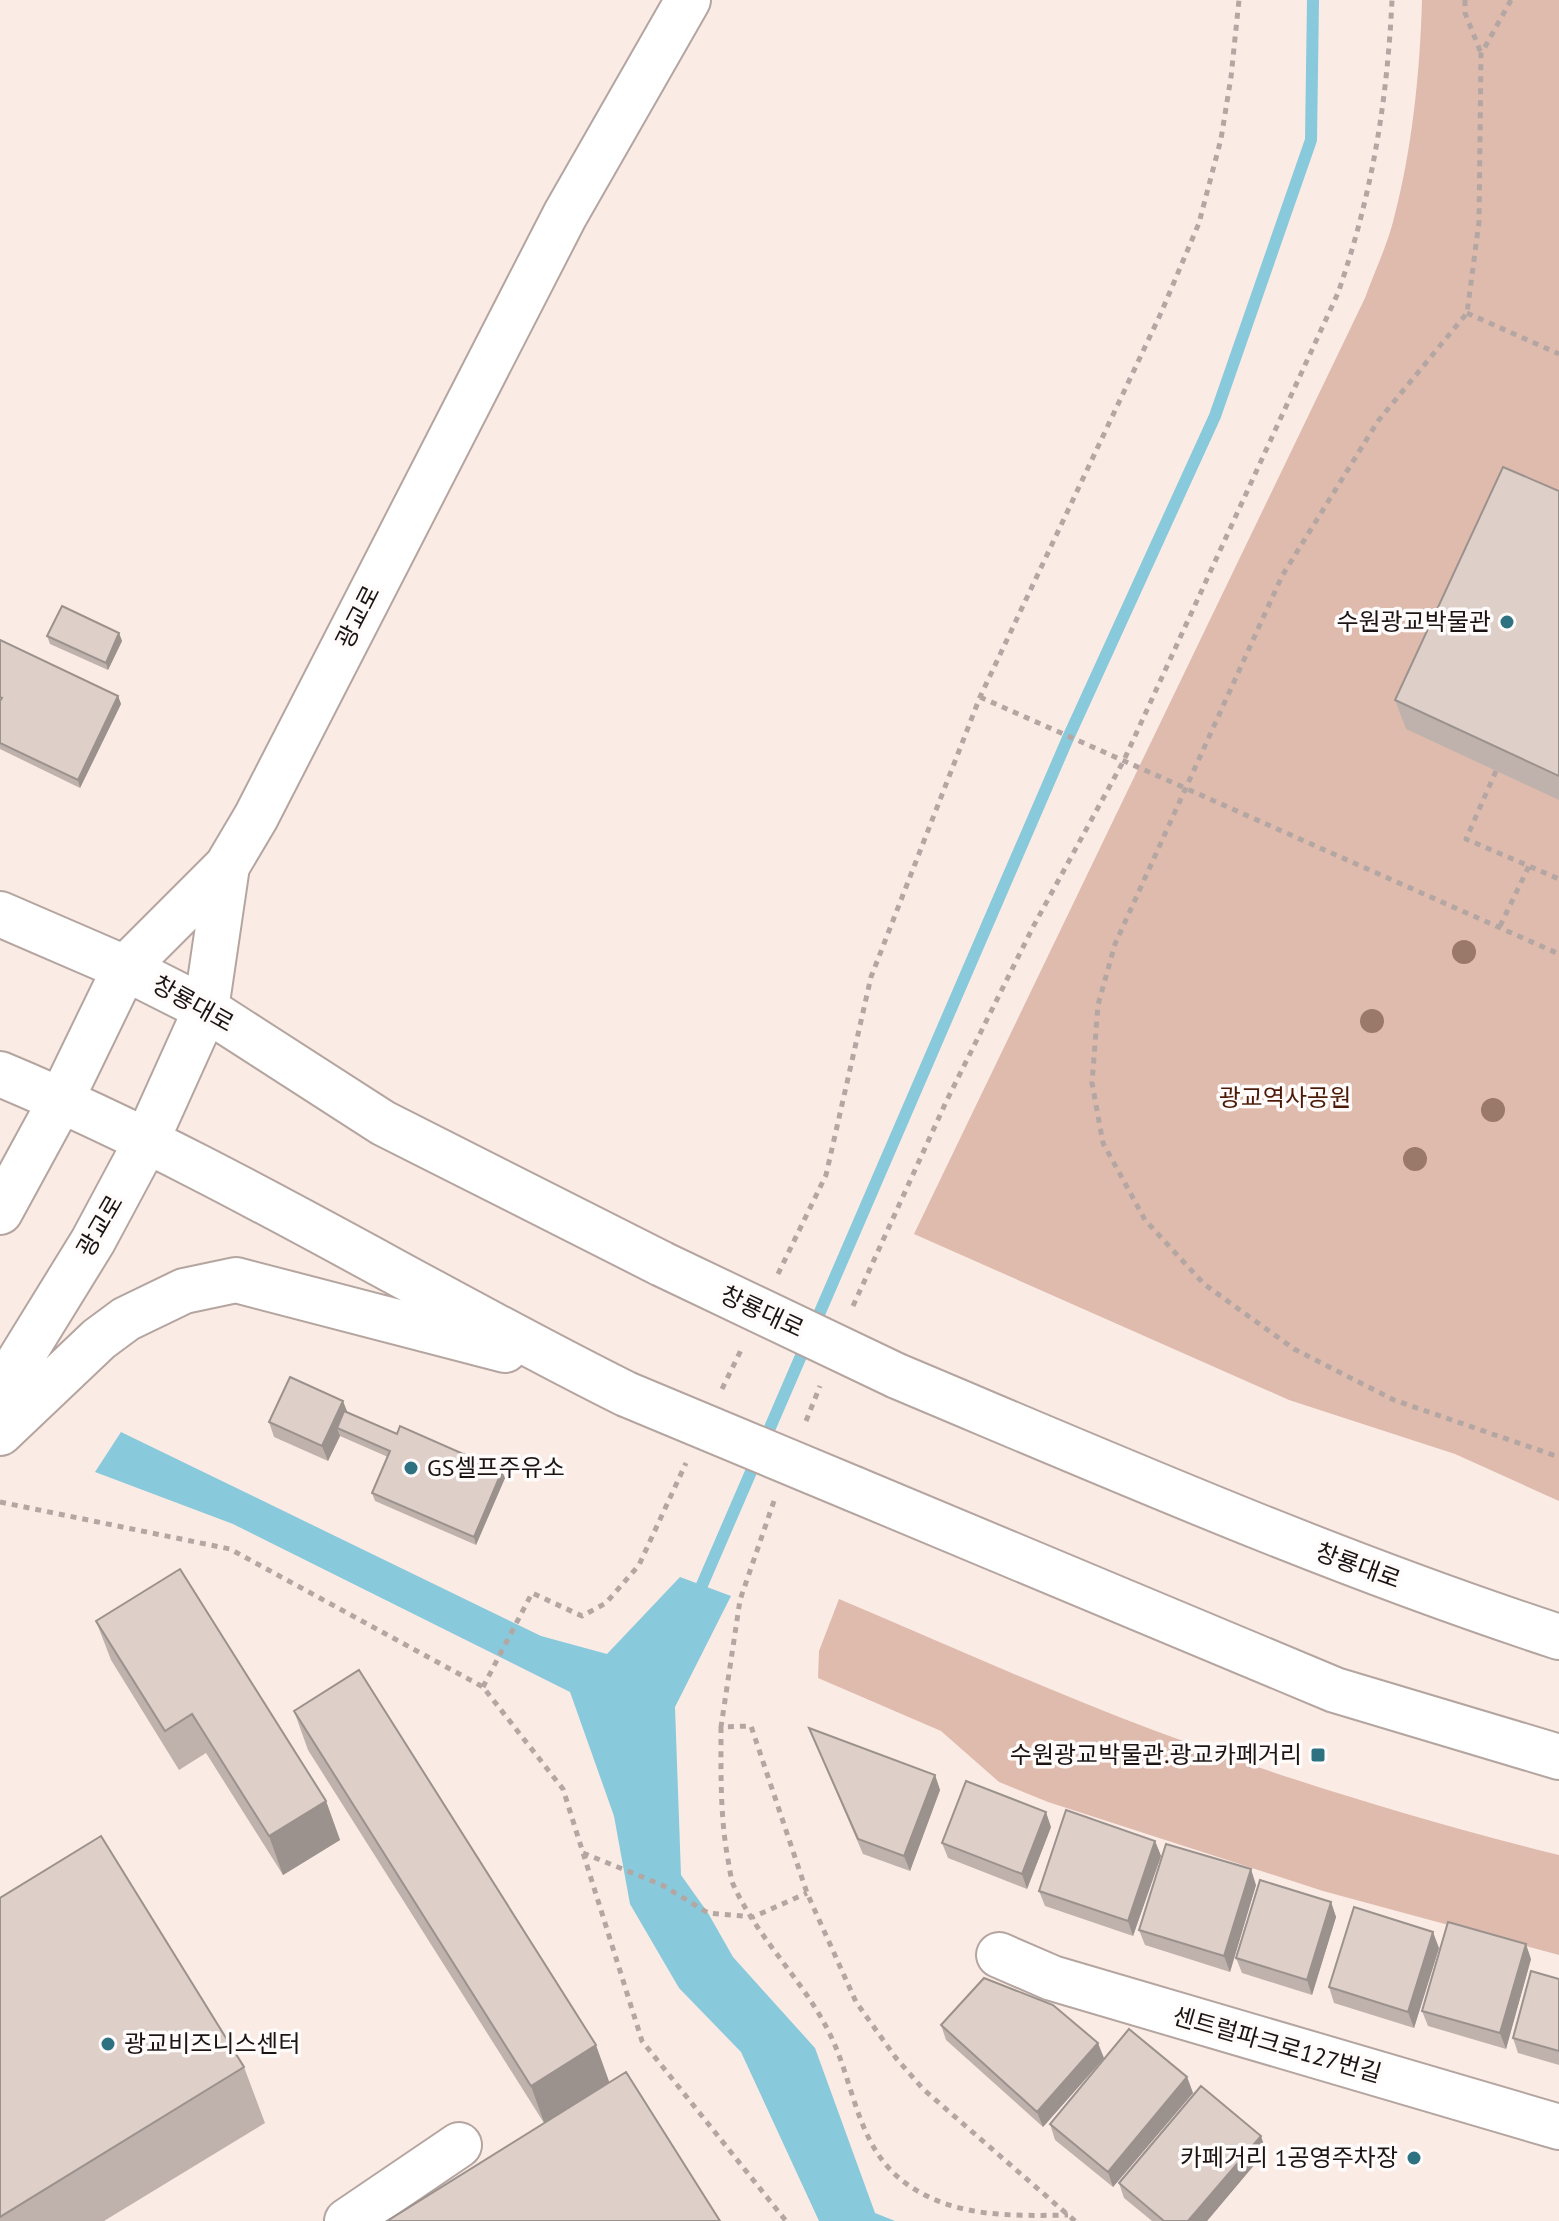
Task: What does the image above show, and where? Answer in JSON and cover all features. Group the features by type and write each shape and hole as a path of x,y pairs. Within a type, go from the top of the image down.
{"main road":[{"name":"광교로","path":"0,1212 61,1100 125,968 227,866 256,817 565,215 688,0"},
{"name":"광교로","path":"0,1392 93,1241 146,1142 206,1009 227,866"},
{"name":"창룡대로","path":"0,914 125,968 206,1009 383,1123 662,1264 897,1376 1287,1540 1472,1609 1559,1637"},
{"path":"0,1074 146,1142 626,1394 1335,1690 1559,1757"},
{"path":"0,1433 99,1339 126,1319 184,1291 236,1280 575,1368"},
{"name":"센트럴파크로127번길","path":"999,1955 1052,1978 1559,2127"},
{"path":"347,2221 459,2145"}],"path":[{"path":"777,1275 826,1175 871,977 980,697 1161,313 1199,223 1221,139 1239,0"},
{"path":"851,1312 946,1102 1033,927 1124,760 1343,279 1358,235 1376,150 1389,63 1392,0"},
{"path":"1465,0 1465,13 1481,54 1479,222 1467,313 1378,421 1282,576 1115,944 1098,1005 1092,1083 1103,1143 1145,1220 1204,1284 1294,1349 1394,1400 1559,1457"},
{"path":"1481,54 1511,0"},
{"path":"1467,313 1559,354"},
{"path":"980,697 1559,954"},
{"path":"1496,771 1466,839 1559,879"},
{"path":"1500,926 1529,866"},
{"path":"717,1399 744,1344"},
{"path":"802,1430 820,1386"},
{"path":"483,1687 532,1593 582,1616 606,1603 639,1565 690,1455"},
{"path":"778,1490 740,1600 721,1727 721,1791 732,1883 819,2012 835,2045 859,2119 876,2151 902,2180 930,2199 972,2211 1015,2216 1069,2215"},
{"path":"0,1502 230,1549 483,1687 563,1789 642,2041 786,2221"},
{"path":"721,1727 751,1726 807,1893 856,2002 896,2058 923,2089 1075,2221"},
{"path":"583,1853 662,1885 708,1913 753,1917 807,1893"}],"green space":[{"name":"광교역사공원","path":"1422,0 1559,0 1559,1501 1455,1454 1289,1400 914,1234 1365,298 1390,232 1400,195 1417,84"},
{"path":"839,1599 1074,1699 1203,1748 1354,1798 1559,1855 1559,1955 1323,1891 1048,1802 999,1782 941,1731 818,1678 819,1651"}],"water":[{"path":"121,1432 541,1636 607,1654 680,1577 731,1596 675,1707 681,1875 708,1913 733,1957 815,2048 875,2213 895,2221 819,2221 741,2052 679,1988 630,1904 614,1816 570,1692 233,1524 95,1472"}],"building":[{"name":"수원광교박물관","path":"1503,467 1559,491 1559,776 1395,700"},
{"path":"62,606 119,633 106,663 47,636"},
{"path":"0,640 118,696 78,780 0,743"},
{"path":"290,1377 343,1401 322,1446 269,1422"},
{"path":"344,1411 397,1434 400,1426 502,1471 474,1537 372,1493 390,1451 337,1428"},
{"path":"180,1569 326,1801 269,1836 192,1714 165,1731 96,1621"},
{"path":"359,1670 596,2045 531,2086 294,1711"},
{"path":"809,1728 935,1775 904,1856 858,1839"},
{"path":"966,1781 1046,1812 1022,1874 942,1843"},
{"path":"1066,1810 1155,1841 1128,1921 1039,1891"},
{"name":"광교비즈니스센터","path":"101,1836 244,2067 0,2217 0,1898"},
{"path":"1166,1844 1251,1869 1224,1956 1139,1930"},
{"path":"1260,1880 1331,1902 1307,1980 1236,1958"},
{"path":"1354,1907 1433,1932 1408,2012 1329,1987"},
{"path":"1448,1922 1526,1944 1500,2033 1422,2011"},
{"path":"1531,1971 1559,1979 1559,2051 1513,2038"},
{"path":"984,1978 1053,2005 1098,2043 1037,2112 941,2025"},
{"path":"1129,2029 1187,2077 1108,2172 1050,2124"},
{"path":"626,2072 720,2221 387,2221"},
{"path":"1201,2086 1261,2136 1188,2221 1164,2221 1119,2183"}],"waterway":[{"path":"696,1599 1068,738 1215,416 1311,140 1313,0"}],"place":[{"name":"수원광교박물관","path":"1507,622"},
{"name":"GS셀프주유소","path":"411,1468"},
{"name":"수원광교박물관.광교카페거리","path":"1318,1755"},
{"name":"광교비즈니스센터","path":"108,2044"},
{"name":"카페거리 1공영주차장","path":"1414,2158"}]}
